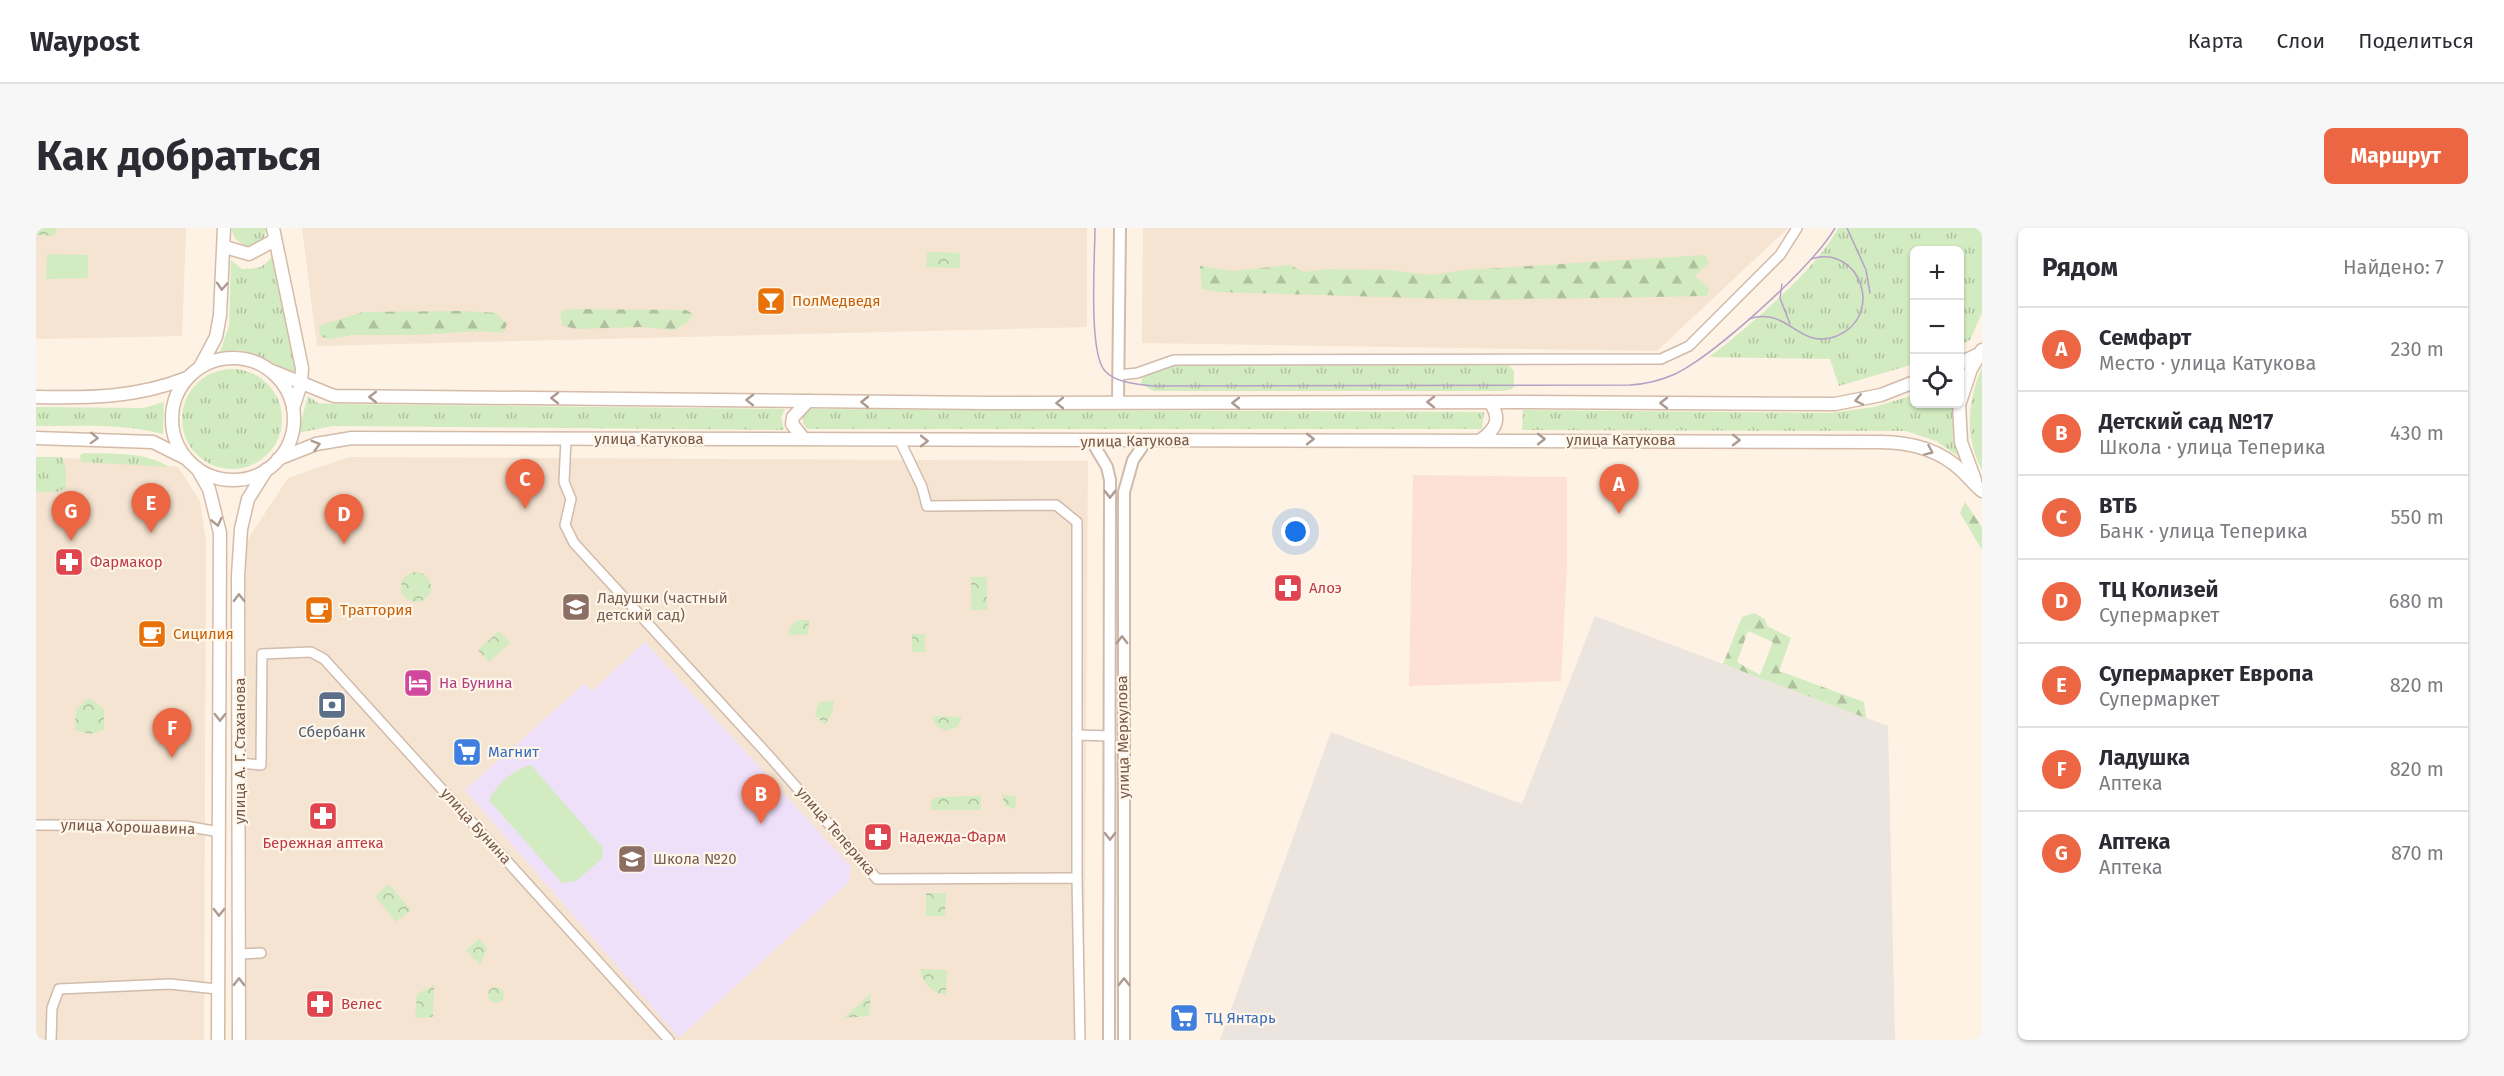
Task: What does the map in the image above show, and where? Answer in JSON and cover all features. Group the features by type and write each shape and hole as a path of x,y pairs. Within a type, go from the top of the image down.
{"main road":[{"path":"200,367 216,337 220,315 225,247 224,228"},
{"path":"225,247 249,254 274,234 302,368 301,384 293,408"},
{"path":"1964,360 1980,350"},
{"path":"1964,390 1980,350"},
{"path":"36,398 108,398 151,390 187,378 200,367 218,359 237,358 255,362 321,392 334,396 353,397 808,401 1835,404 1881,395 1910,384"},
{"path":"302,368 321,392"},
{"path":"36,438 153,442 213,477 232,480 250,477 267,469 278,459 289,444 294,426 293,408 286,388 272,371"},
{"path":"187,378 173,405 172,420 174,435 192,464"},
{"path":"803,438 792,424 793,417 808,401"},
{"path":"1482,439 1492,432 1498,422 1497,412 1490,402"},
{"path":"1959,408 1962,442 1981,492"},
{"name":"улица Катукова","path":"278,459 316,444 352,438 803,438 900,441 1482,439 1900,442 1936,453 1961,471 1981,492"},
{"name":"улица А. Г. Стаханова","path":"192,464 209,489 219,533 218,1040"},
{"name":"улица А. Г. Стаханова","path":"239,1040 238,576 241,530 248,498 267,469"}],"street":[{"path":"1118,402 1120,228"},
{"path":"1119,375 1137,373 1174,360 1661,359 1689,346 1780,255 1797,228"},
{"name":"улица Теперика","path":"566,439 564,482 570,499 565,525 574,543 838,832 877,879 1077,878"},
{"name":"улица Меркулова","path":"1091,440 1107,467 1110,480 1109,1040"},
{"name":"улица Меркулова","path":"1124,1040 1124,492 1132,460 1147,440"},
{"path":"900,441 922,487 927,506 1056,505 1077,522 1077,878 1080,1040"},
{"name":"улица Бунина","path":"239,764 261,765 262,654 311,652 324,658 669,1040"},
{"path":"1077,735 1110,736"},
{"name":"улица Хорошавина","path":"36,825 185,826 220,832"},
{"path":"239,954 261,953"},
{"path":"51,1040 52,1008 59,989 170,984 218,989"}],"shaded area":[{"path":"36,228 186,228 182,336 36,339"},
{"path":"302,228 1087,228 1087,327 317,346"},
{"path":"1143,228 1788,228 1657,351 1142,343"},
{"path":"36,457 121,460 178,467 200,501 206,542 204,1040 36,1040"},
{"path":"349,457 1088,461 1084,1040 247,1040 246,542 288,478"},
{"path":"1413,475 1567,477 1567,567 1561,681 1409,686"},
{"path":"1595,616 1888,726 1895,1040 1220,1040 1331,732 1522,804"},
{"name":"Школа №20","path":"645,642 851,867 849,882 679,1038 465,790 585,683 592,691"}],"green space":[{"path":"36,228 58,228 53,236 36,235"},
{"path":"232,228 266,228 264,239 247,247 235,238"},
{"path":"1838,228 1982,228 1982,313 1970,340 1964,343 1964,246 1910,246 1910,365 1839,386 1830,359 1709,357 1780,297 1828,244"},
{"path":"927,252 960,253 960,268 926,267"},
{"path":"47,254 88,255 88,278 46,279"},
{"path":"273,254 297,360 296,378 275,364 251,353 234,350 230,354 220,352 229,326 231,260 242,269 252,269 264,265"},
{"path":"1705,255 1709,262 1695,276 1709,288 1707,296 1482,300 1220,292 1202,289 1200,266 1233,271 1290,265 1304,272 1328,269 1389,270 1430,275 1465,270"},
{"path":"563,310 686,310 693,314 688,322 674,330 640,327 577,329 563,326 560,315"},
{"path":"363,312 496,313 507,324 503,333 479,331 416,335 353,335 329,339 320,336 319,326"},
{"path":"1182,364 1508,364 1514,371 1514,387 1500,391 1153,391 1141,384 1143,374"},
{"path":"1982,367 1982,470 1972,445 1970,418 1977,379"},
{"path":"232,369 251,372 268,383 279,400 282,419 279,438 268,455 251,466 232,469 213,466 196,455 185,438 182,419 185,400 196,383 213,372"},
{"path":"308,396 318,403 332,404 785,409 781,417 784,430 332,426 298,433"},
{"path":"1910,396 1910,408 1956,408 1962,459 1936,441 1906,431 1522,430 1523,410 1831,413 1874,407"},
{"path":"164,402 163,434 132,428 36,426 36,407 143,408"},
{"path":"809,409 1484,412 1482,429 807,429 803,423 803,415"},
{"path":"83,453 138,456 169,467 81,462 80,456"},
{"path":"36,457 62,457 66,469 66,488 57,492 36,492"},
{"path":"1965,502 1982,527 1982,550 1960,513"},
{"path":"416,572 427,576 431,587 427,598 416,602 405,598 401,587 405,576"},
{"path":"971,577 987,577 987,610 971,610"},
{"path":"1754,613 1765,619 1767,626 1791,638 1779,671 1864,702 1866,718 1723,664 1742,617","holes":["1748,631 1773,642 1760,675 1737,662"]},
{"path":"799,620 809,620 808,634 788,636 791,625"},
{"path":"499,631 510,643 489,662 478,650"},
{"path":"912,634 925,634 925,652 912,652"},
{"path":"89,698 104,709 104,730 90,734 75,730 76,710"},
{"path":"834,701 832,713 825,725 815,715 819,702"},
{"path":"932,716 962,717 958,726 946,731 936,726"},
{"path":"531,765 603,848 602,859 576,881 562,883 489,800 507,778"},
{"path":"1002,795 1016,796 1015,809 1005,806"},
{"path":"981,796 981,810 930,810 932,800 937,797"},
{"path":"389,884 411,910 396,922 375,896"},
{"path":"926,893 946,893 945,916 926,916"},
{"path":"479,939 487,948 480,965 466,950"},
{"path":"920,969 947,970 946,995 929,987"},
{"path":"434,985 433,1017 415,1018 417,994"},
{"path":"496,987 504,995 496,1003 488,995"},
{"path":"871,993 869,1016 844,1018"}],"tram line":[{"path":"1095,228 1094,325 1100,361 1105,371 1115,378 1153,386 1630,385 1653,382 1693,364 1738,329 1785,286 1823,245 1835,228"},
{"path":"1847,228 1866,270 1870,293"},
{"path":"1749,319 1774,318 1811,337 1822,339 1834,337 1850,328 1860,315 1863,300 1861,285 1854,272 1843,262 1828,257 1811,259"},
{"path":"1782,284 1780,298 1790,324"}],"place":[{"name":"ПолМедведя","path":"771,301"},
{"name":"ВТБ","path":"525,509"},
{"name":"Семфарт","path":"1619,514"},
{"name":"Супермаркет Европа","path":"151,533"},
{"name":"Аптека","path":"71,541"},
{"name":"ТЦ Колизей","path":"344,544"},
{"name":"Фармакор","path":"69,562"},
{"name":"Алоэ","path":"1288,588"},
{"name":"Ладушки (частный детский сад)","path":"576,607"},
{"name":"Траттория","path":"319,610"},
{"name":"Сицилия","path":"152,634"},
{"name":"На Бунина","path":"418,683"},
{"name":"Сбербанк","path":"332,705"},
{"name":"Магнит","path":"467,752"},
{"name":"Ладушка","path":"172,758"},
{"name":"Бережная аптека","path":"323,816"},
{"name":"Детский сад №17","path":"761,824"},
{"name":"Надежда-Фарм","path":"878,837"},
{"name":"Школа №20","path":"632,859"},
{"name":"Велес","path":"320,1004"},
{"name":"ТЦ Янтарь","path":"1184,1018"}]}
